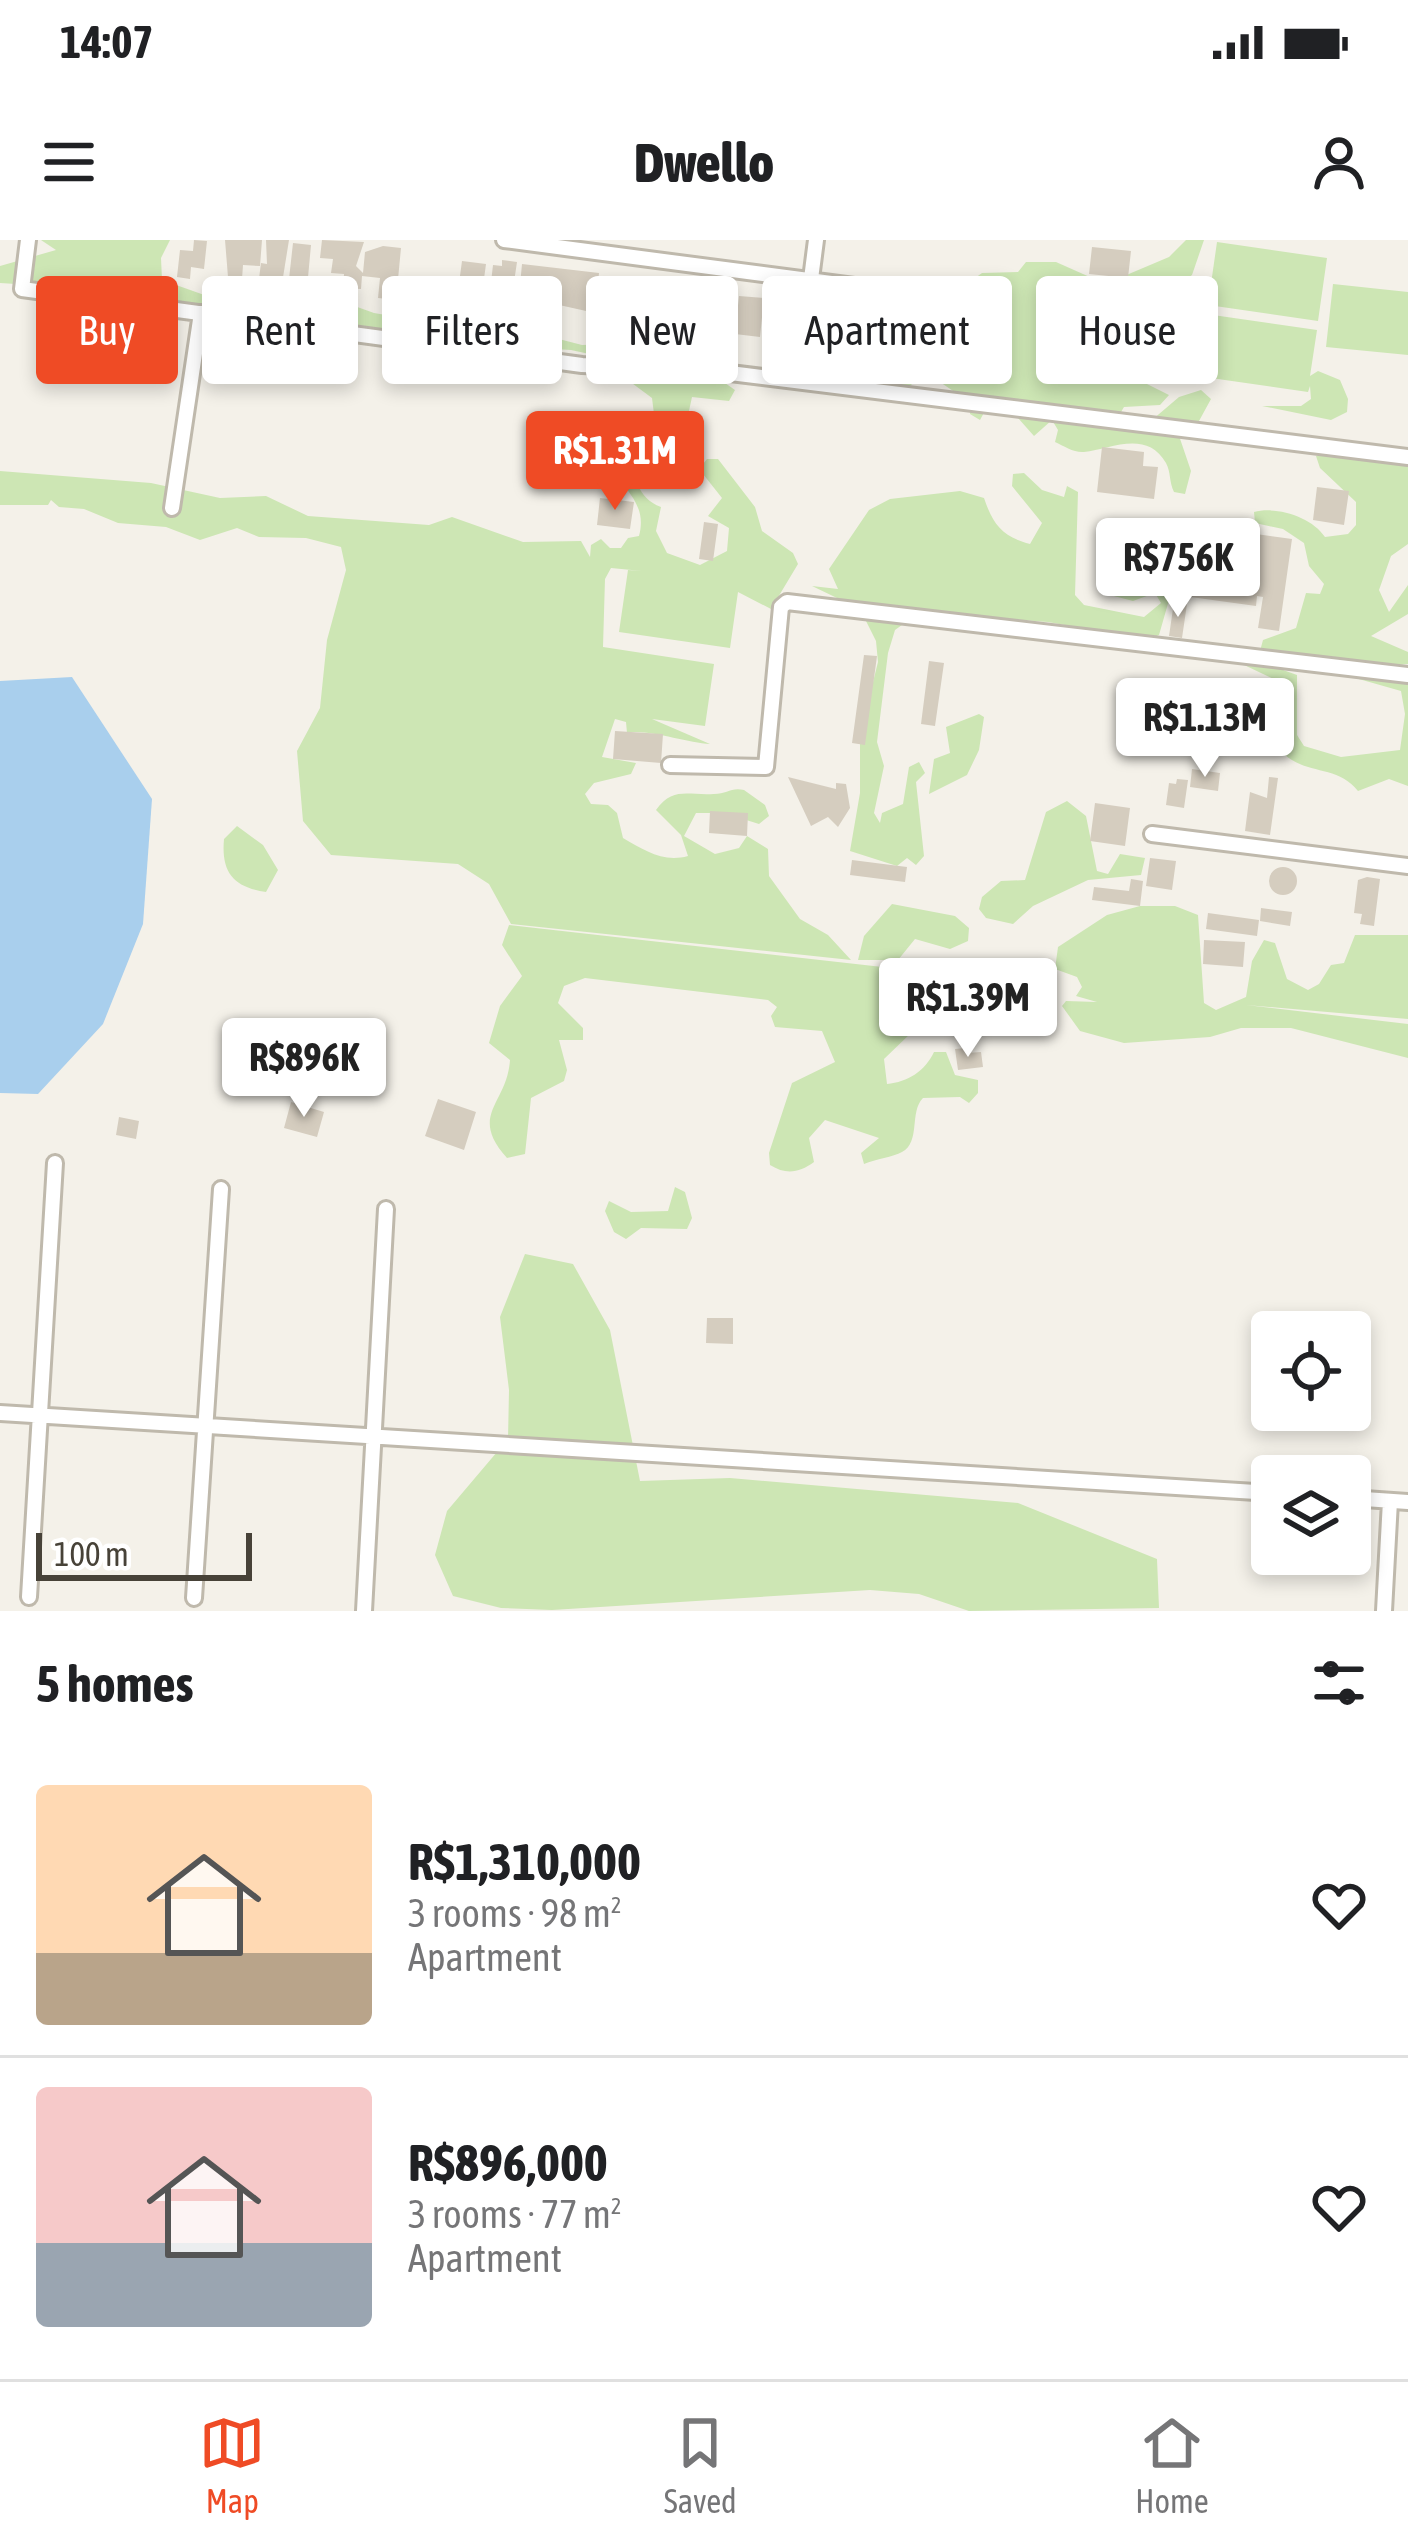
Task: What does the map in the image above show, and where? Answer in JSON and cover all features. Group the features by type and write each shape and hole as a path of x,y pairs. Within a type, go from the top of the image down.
{"street":[{"path":"28,240 22,289 582,365 714,371 1408,457"},
{"path":"504,240 787,276"},
{"path":"811,276 816,240"},
{"path":"172,508 201,313"},
{"path":"670,765 766,767 781,607 787,602 1408,675"},
{"path":"1153,834 1408,866"},
{"path":"29,1597 55,1163"},
{"path":"194,1598 221,1189"},
{"path":"364,1611 386,1209"},
{"path":"0,1413 1251,1492"},
{"path":"1371,1500 1408,1502"},
{"path":"1384,1611 1390,1501"}],"green space":[{"path":"41,240 170,240 161,258 162,276 36,276 36,285 0,283 0,266 56,250"},
{"path":"1186,240 1204,240 1191,276 1124,276 1169,257"},
{"path":"1217,242 1327,258 1318,321 1218,306 1218,276 1212,276"},
{"path":"1026,262 1056,262 1088,276 1036,276 1036,384 1147,384 1169,395 1160,405 1124,407 1118,417 1152,420 1179,397 1201,390 1211,399 1199,421 1175,424 1191,471 1185,494 1174,492 1166,463 1149,447 1128,444 1077,451 1055,442 1058,430 1052,420 1034,436 1011,410 986,409 980,420 970,414 971,403 943,384 1012,384 1012,276 978,276 1018,272"},
{"path":"1333,284 1408,292 1408,355 1326,347"},
{"path":"178,286 202,294 202,307 178,302"},
{"path":"358,307 382,314 382,330 358,326"},
{"path":"1218,316 1317,330 1310,376 1318,371 1340,380 1348,399 1347,412 1331,420 1262,406 1301,406 1311,399 1310,386 1308,392 1218,379"},
{"path":"562,340 586,345 586,353 562,349"},
{"path":"633,384 726,384 735,390 729,401 692,397 684,434 672,437 655,422 652,398"},
{"path":"854,384 912,384 898,393"},
{"path":"621,417 634,417 637,481 641,492 661,507 656,531 667,553 700,565 727,551 729,528 708,516 722,498 699,469 707,459 718,459 755,507 762,531 793,553 798,564 771,609 738,592 730,648 619,632 628,570 642,571 611,568 605,579 603,647 714,664 705,726 652,719 710,744 627,733 626,722 615,719 602,757 636,763 631,774 594,783 585,794 591,804 608,805 617,813 623,838 654,854 679,858 688,856 681,835 656,810 662,803 682,794 744,790 765,805 769,816 759,824 724,813 696,813 684,836 715,854 739,848 747,836 768,849 769,876 800,919 828,935 851,960 511,924 489,884 458,864 331,855 303,821 297,751 320,708 327,640 346,570 341,547 306,538 259,537 237,528 200,540 166,527 118,523 84,509 59,507 51,500 48,505 0,505 0,471 151,483 220,498 266,496 308,516 429,525 452,517 523,542 581,541 590,557 591,545 601,539 610,548 621,548 628,538 639,536 637,505 610,456 611,439"},
{"path":"1346,452 1408,464 1408,544 1391,556 1379,590 1389,612 1408,585 1408,614 1371,636 1408,652 1408,664 1386,666 1408,675 1408,786 1389,779 1358,791 1341,777 1293,761 1284,754 1288,706 1282,683 1240,663 1264,663 1297,675 1297,735 1304,746 1341,757 1400,750 1405,714 1401,691 1260,651 1263,640 1296,628 1306,593 1320,594 1324,584 1309,566 1304,543 1283,529 1255,523 1254,512 1293,515 1325,537 1348,534 1356,525 1356,502 1320,468 1316,456"},
{"path":"1024,473 1042,490 1064,497 1067,486 1078,492 1075,595 1084,605 1144,617 1161,603 1155,593 1133,601 1110,595 1108,582 1153,571 1162,563 1105,538 1116,532 1172,549 1169,600 1159,635 1148,640 1048,622 920,612 895,630 888,653 877,742 884,766 874,813 880,823 882,813 903,804 909,767 919,762 925,773 916,782 924,856 916,865 907,858 897,866 850,851 860,793 860,734 878,662 876,641 860,609 812,586 838,589 829,569 869,510 890,499 960,491 984,498 1000,528 1030,544 1042,523 1012,486 1013,474"},
{"path":"979,714 984,717 979,750 967,775 929,794 934,759 950,753 946,727"},
{"path":"1067,801 1086,816 1097,871 1108,874 1120,854 1145,858 1141,875 1088,880 1033,906 1013,924 986,918 979,909 982,897 1001,881 1025,880 1046,812"},
{"path":"237,826 263,845 278,870 266,892 237,882 227,869 224,839"},
{"path":"892,904 955,916 969,928 968,941 950,949 915,939 898,960 858,960 864,936"},
{"path":"1140,906 1175,906 1198,915 1204,1003 1216,1010 1246,997 1252,961 1264,940 1275,943 1287,979 1308,990 1319,984 1331,965 1344,963 1355,935 1408,935 1408,1019 1246,1005 1408,1024 1408,1058 1291,1028 1241,1028 1210,1037 1124,1043 1080,1031 1062,1006 1066,1001 1097,1002 1076,996 1082,987 1077,977 1055,969 1058,947 1107,915"},
{"path":"509,925 936,973 942,978 938,990 909,1010 911,1033 884,1059 887,1084 915,1074 934,1052 946,1052 955,1075 978,1080 978,1093 969,1103 960,1097 923,1098 908,1147 864,1164 861,1153 879,1138 825,1120 809,1138 814,1162 798,1170 782,1170 770,1165 769,1153 792,1083 835,1062 822,1031 775,1027 771,1016 777,1007 768,1000 585,978 564,986 558,1003 583,1028 583,1040 559,1040 567,1070 564,1081 531,1098 525,1154 507,1158 496,1143 490,1120 510,1060 489,1043 500,1006 522,976 502,945"},
{"path":"675,1187 685,1192 692,1218 687,1229 641,1228 626,1239 614,1232 605,1211 609,1201 631,1212 668,1211"},
{"path":"525,1254 573,1264 610,1330 640,1481 730,1478 1018,1503 1157,1559 1159,1608 969,1611 919,1594 870,1590 552,1610 501,1608 453,1596 435,1555 447,1511 508,1439 509,1390 500,1317"}],"water":[{"path":"72,677 152,799 143,924 103,1024 38,1094 0,1093 0,681"}],"building":[{"path":"194,240 207,241 204,269 191,267 190,279 178,277 180,250 193,251"},
{"path":"225,240 262,240 260,266 243,265 242,276 228,276"},
{"path":"266,240 289,240 283,276 259,276 261,263 267,264"},
{"path":"322,240 364,242 356,266 363,273 365,252 383,246 401,248 398,276 382,276 382,298 378,298 380,278 362,276 358,289 358,276 331,273 333,259 320,258"},
{"path":"293,243 311,245 308,276 289,276"},
{"path":"1092,247 1131,251 1128,276 1089,274"},
{"path":"502,260 517,262 515,276 492,276 493,265 502,266"},
{"path":"462,261 486,264 484,276 460,276"},
{"path":"522,264 599,273 586,276 586,311 562,306 562,276 521,276"},
{"path":"739,296 762,298 760,337 738,334"},
{"path":"1102,447 1144,452 1143,466 1158,467 1154,499 1097,492"},
{"path":"648,466 668,469 665,489 645,486"},
{"path":"1317,487 1349,491 1344,525 1313,520"},
{"path":"600,498 634,502 630,529 597,525"},
{"path":"704,522 718,524 713,561 699,559"},
{"path":"1185,524 1292,539 1279,631 1258,628 1263,597 1257,596 1256,606 1176,595"},
{"path":"1174,602 1187,604 1182,638 1169,636"},
{"path":"864,655 877,656 865,745 852,743"},
{"path":"929,661 944,663 935,726 921,724"},
{"path":"615,731 663,734 661,763 613,759"},
{"path":"1192,769 1220,773 1218,791 1190,787"},
{"path":"788,777 836,789 836,783 846,784 850,808 838,827 828,817 811,826"},
{"path":"1269,777 1278,778 1270,835 1245,831 1250,792 1267,798"},
{"path":"1177,779 1188,780 1184,808 1166,805 1169,783 1176,784"},
{"path":"1095,803 1130,808 1125,846 1090,841"},
{"path":"710,811 748,813 747,836 709,833"},
{"path":"1150,858 1176,861 1172,890 1146,886"},
{"path":"852,860 907,867 905,882 850,875"},
{"path":"1283,867 1293,871 1297,881 1293,891 1283,895 1273,891 1269,881 1273,871"},
{"path":"1131,879 1143,881 1140,906 1092,900 1094,887 1129,891"},
{"path":"1380,879 1374,926 1360,924 1362,914 1354,913 1358,880"},
{"path":"1261,908 1292,912 1290,926 1260,921"},
{"path":"1208,913 1259,920 1257,936 1206,929"},
{"path":"1204,940 1245,942 1243,967 1203,964"},
{"path":"939,1014 969,1015 968,1036 934,1034"},
{"path":"966,1048 967,1053 981,1052 983,1067 958,1070 955,1049"},
{"path":"438,1099 476,1112 464,1150 425,1136"},
{"path":"291,1102 324,1112 317,1137 284,1128"},
{"path":"119,1117 139,1121 136,1139 116,1135"},
{"path":"707,1318 733,1318 733,1344 706,1343"}]}
